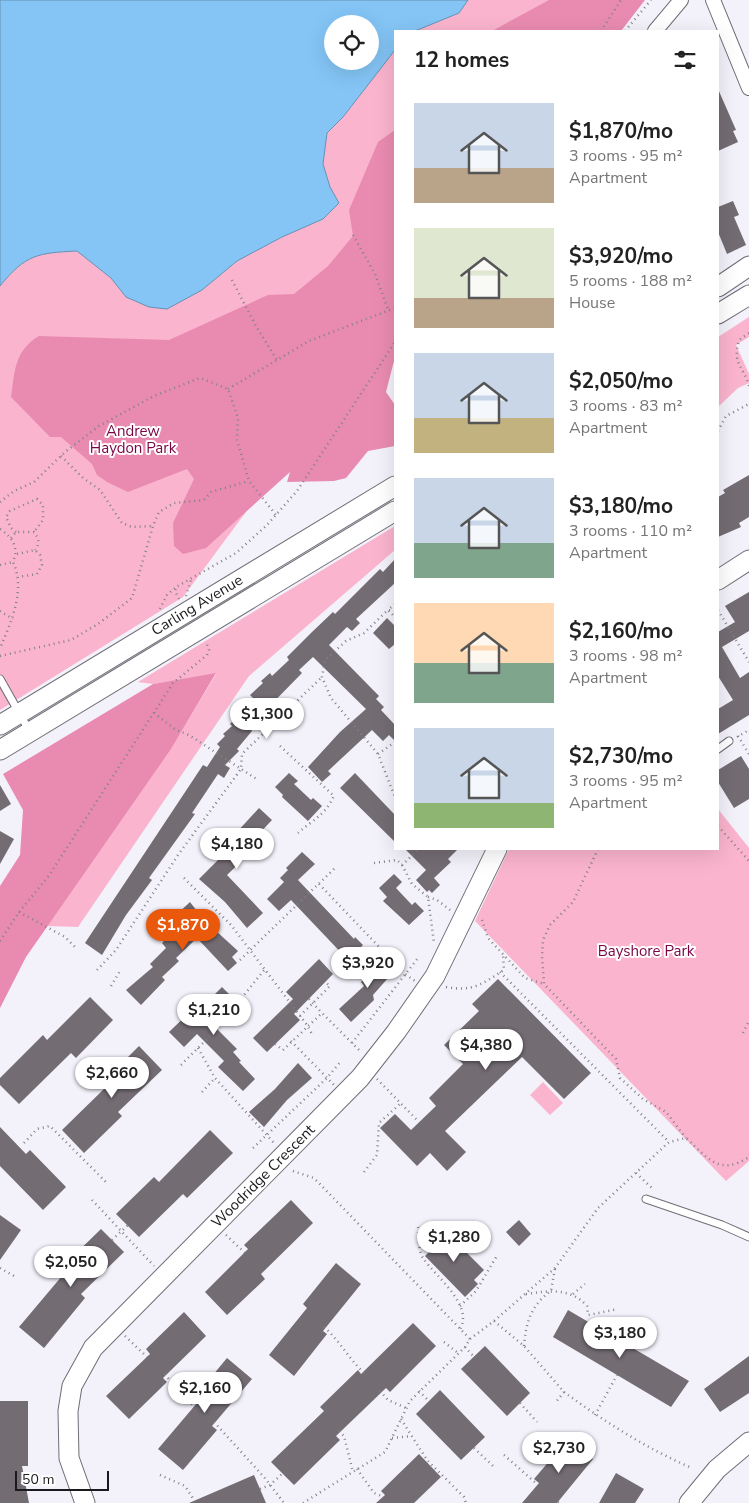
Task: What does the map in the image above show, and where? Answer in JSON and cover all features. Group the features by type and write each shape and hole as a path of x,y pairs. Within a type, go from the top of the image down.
{"main road":[{"path":"719,286 749,266"},
{"path":"719,313 749,295"},
{"name":"Carling Avenue","path":"0,725 394,487"},
{"name":"Carling Avenue","path":"0,750 394,512"},
{"path":"719,579 749,560"},
{"name":"Woodridge Crescent","path":"86,1503 69,1458 68,1411 72,1386 93,1348 279,1162 365,1062 396,1032 473,920 497,850"},
{"path":"689,1503 717,1469 749,1442"}],"street":[{"path":"656,30 681,0"},
{"path":"712,0 749,88"}],"lane":[{"path":"0,679 30,732"},
{"path":"719,748 729,741"},
{"path":"646,1199 722,1224 749,1237"}],"path":[{"path":"602,30 621,0"},
{"path":"627,30 651,0"},
{"path":"354,236 375,274 388,309"},
{"path":"232,280 257,328 277,360"},
{"path":"228,389 309,341 394,308"},
{"path":"749,333 739,340 736,362 749,386"},
{"path":"159,612 167,595 176,587 236,554 276,515 297,491 394,344"},
{"path":"0,502 14,491 34,482 61,456 99,426 174,386 200,378 228,389 238,418 237,440 249,481 276,515"},
{"path":"719,430 726,416 749,404"},
{"path":"61,456 83,478 100,490 122,523 132,527 153,526"},
{"path":"0,655 19,654 71,640 98,624 132,598 153,526 159,512 174,503 204,500 211,492 249,481"},
{"path":"36,499 43,505 42,520 34,532 16,532 10,528 6,517 10,511 36,499"},
{"path":"0,530 11,538 16,554 13,562 18,577 13,619 0,648"},
{"path":"11,538 16,532"},
{"path":"16,554 35,550 39,539 34,532"},
{"path":"18,577 37,574 42,565 40,555 35,550"},
{"path":"0,566 13,562"},
{"path":"187,597 186,592 192,578"},
{"path":"176,587 175,591 180,601"},
{"path":"394,605 364,633 346,641 325,660 322,677 331,698 378,754 394,794"},
{"path":"388,610 394,611"},
{"path":"388,610 394,616"},
{"path":"0,611 13,619"},
{"path":"719,612 749,662"},
{"path":"0,941 19,912 48,877 173,683 207,655 208,648 203,639"},
{"path":"97,970 116,950 178,855 241,769 242,754 322,677"},
{"path":"154,712 176,730 189,735 258,780"},
{"path":"729,741 749,730"},
{"path":"738,736 749,754"},
{"path":"378,754 394,743"},
{"path":"280,746 334,796 326,812 314,819 298,833"},
{"path":"719,827 749,861"},
{"path":"402,865 418,850"},
{"path":"544,984 543,940 550,925 574,902 598,850"},
{"path":"374,863 397,860 402,865 412,884 428,897 473,920 525,978 544,984 616,1059 620,1078 642,1099 666,1112 686,1138 708,1158 722,1167 736,1165 749,1157"},
{"path":"240,960 335,868"},
{"path":"184,878 230,925 307,1024 312,1034"},
{"path":"319,884 416,982"},
{"path":"428,897 435,949"},
{"path":"19,912 65,937 77,949"},
{"path":"446,987 460,989 484,984 504,970 503,952"},
{"path":"352,1043 418,958"},
{"path":"181,1065 216,1030 265,969"},
{"path":"111,986 120,971"},
{"path":"500,972 669,1142"},
{"path":"300,1016 330,986 325,982"},
{"path":"309,999 352,1043 365,1062 418,1121"},
{"path":"275,1044 283,1050 307,1024 322,1013"},
{"path":"743,1033 749,1021"},
{"path":"291,1042 337,1087"},
{"path":"198,1048 215,1078 277,1146"},
{"path":"253,1148 327,1078 341,1060"},
{"path":"202,1092 215,1078"},
{"path":"364,1172 377,1154 379,1123 401,1103"},
{"path":"24,1143 37,1129 50,1126 108,1184"},
{"path":"303,1503 385,1452 406,1408 420,1391 465,1347 470,1339 494,1321 555,1268 598,1208 669,1142 686,1138"},
{"path":"293,1171 314,1178 470,1339"},
{"path":"636,1172 654,1189"},
{"path":"92,1200 163,1276"},
{"path":"112,1240 128,1225"},
{"path":"418,1227 421,1256 449,1288 460,1306 464,1319 460,1329"},
{"path":"226,1235 246,1254"},
{"path":"460,1306 476,1291 498,1254"},
{"path":"0,1268 14,1276"},
{"path":"524,1346 530,1312 541,1298 551,1291 555,1268"},
{"path":"573,1294 585,1284"},
{"path":"524,1295 551,1291 573,1294 587,1306 588,1315 618,1309"},
{"path":"494,1321 524,1346 564,1392 595,1415 673,1460 692,1468"},
{"path":"324,1327 336,1337 355,1364 364,1373"},
{"path":"123,1335 148,1358"},
{"path":"444,1342 458,1353"},
{"path":"465,1347 474,1357"},
{"path":"165,1374 178,1392 195,1407"},
{"path":"595,1415 617,1375"},
{"path":"380,1391 388,1400 406,1408"},
{"path":"420,1391 429,1400"},
{"path":"556,1402 564,1392"},
{"path":"520,1403 537,1422"},
{"path":"401,1419 428,1460 464,1497 466,1503"},
{"path":"214,1422 284,1503"},
{"path":"339,1431 344,1436 353,1472"},
{"path":"392,1438 412,1436"},
{"path":"474,1448 493,1466"},
{"path":"504,1455 538,1485"},
{"path":"356,1469 374,1493 384,1497"},
{"path":"260,1489 270,1485 283,1473"},
{"path":"160,1475 185,1486 194,1500"},
{"path":"312,1503 313,1496"}],"green space":[{"path":"468,0 608,0 589,30 417,30 459,13"},
{"path":"549,0 645,0 622,30 494,30"},
{"name":"Andrew Haydon Park","path":"394,51 394,362 387,372 314,420 183,597 0,710 0,286 18,267 34,257 77,251 111,278 126,297 202,290 237,261 282,237 323,219 339,203 330,187 323,164 327,133 343,117"},
{"path":"394,131 394,361 386,392 394,404 394,446 368,451 346,478 334,481 287,482 290,472 206,548 183,554 174,546 173,523 194,479 187,469 128,492 107,482 97,475 92,464 61,437 50,437 11,397 15,370 20,355 39,336 169,340 268,295 294,294 328,266 353,236 349,210 378,142"},
{"path":"749,317 749,337 736,345 749,374 749,383 738,388 719,406 719,336"},
{"path":"394,527 394,551 249,676 78,927 47,926 170,750 216,674 153,684 138,682"},
{"path":"216,673 171,749 26,957 0,1008 0,886 20,855 23,810 3,774 153,684"},
{"name":"Bayshore Park","path":"719,810 749,848 749,1161 726,1181 475,921 509,850 719,850"},
{"path":"543,1082 563,1103 550,1115 530,1095"}],"water":[{"path":"0,0 468,0 459,13 417,30 394,30 394,51 343,117 327,133 323,164 330,187 339,203 323,219 282,237 237,261 202,290 167,309 149,307 126,297 111,278 77,251 34,257 18,267 0,286"}],"building":[{"path":"719,91 736,130 733,131 738,142 719,151"},
{"path":"733,201 739,215 734,217 746,245 727,254 719,234 719,207"},
{"path":"749,475 749,517 739,523 741,527 719,537 719,496 725,493 723,490"},
{"path":"394,560 394,584 356,619 360,623 352,631 347,627 329,645 379,696 376,699 384,707 381,710 394,724 394,740 389,735 383,741 372,730 328,771 331,774 322,782 308,767 340,732 366,709 313,657 299,670 302,673 249,727 252,731 237,749 239,751 225,765 230,768 224,778 218,774 192,813 195,814 149,878 152,880 126,915 102,955 85,943 203,765 207,767 220,747 217,744 225,736 223,734 232,726 230,724 238,716 236,714 253,698 250,695 263,683 261,681 270,673 272,676 289,660 287,657 312,632 333,612 335,614 380,569 383,572"},
{"path":"749,592 749,631 722,647 740,678 749,672 749,715 719,733 719,708 733,700 719,678 719,631 735,622 725,606"},
{"path":"387,618 394,625 394,645 389,649 373,633"},
{"path":"741,756 749,769 749,799 734,808 719,784 719,769"},
{"path":"289,773 298,781 294,784 311,800 313,798 322,806 308,821 282,797 283,795 275,787"},
{"path":"355,773 394,814 394,841 340,788"},
{"path":"0,785 11,804 0,811"},
{"path":"259,808 272,820 256,837 258,839 250,847 253,850 227,875 263,913 247,928 225,902 199,879 240,838 236,833"},
{"path":"0,831 14,839 0,864"},
{"path":"406,850 457,850 448,859 451,862 434,878 440,885 432,893 429,890 427,892 416,880 426,870"},
{"path":"302,852 315,864 298,880 354,939 355,937 363,945 348,960 291,900 279,911 267,899 284,882 280,878 288,870 286,868"},
{"path":"394,874 402,882 396,888 412,905 415,902 424,911 409,925 383,901 387,897 379,888"},
{"path":"190,902 204,920 238,951 232,957 237,963 228,971 197,938 176,958 179,961 162,977 165,980 141,1005 126,990 153,967 150,964 166,948 162,943 182,923 175,916"},
{"path":"382,955 396,969 373,995 374,1000 351,1022 339,1009 364,986 361,982 377,966 374,963"},
{"path":"319,959 333,974 294,1014 300,1020 267,1052 253,1038 293,999 286,992"},
{"path":"498,979 591,1073 564,1099 522,1057 445,1131 466,1152 447,1171 430,1153 417,1166 380,1128 395,1114 411,1130 436,1106 429,1098 463,1064 444,1045 479,1011 472,1004"},
{"path":"222,987 236,1001 211,1023 237,1049 233,1052 241,1061 239,1062 255,1079 243,1091 218,1067 224,1061 197,1034 184,1047 169,1032 194,1008 197,1012"},
{"path":"90,997 113,1020 76,1058 71,1053 19,1104 0,1085 0,1078 43,1035 47,1040"},
{"path":"139,1046 162,1070 118,1112 122,1116 84,1153 62,1130 105,1088 101,1084"},
{"path":"298,1063 312,1078 287,1100 264,1127 249,1112 275,1089"},
{"path":"0,1127 26,1154 30,1150 66,1187 43,1210 0,1166"},
{"path":"210,1130 233,1153 187,1198 183,1194 139,1237 116,1214 154,1177 159,1182"},
{"path":"291,1200 313,1223 261,1274 265,1279 227,1315 205,1292 248,1249 244,1245"},
{"path":"0,1215 21,1230 0,1260"},
{"path":"519,1220 531,1234 519,1246 506,1232"},
{"path":"442,1228 484,1270 474,1280 478,1284 465,1297 425,1256 435,1246 429,1241"},
{"path":"101,1229 124,1252 81,1294 85,1298 44,1348 19,1327 67,1270 63,1266"},
{"path":"336,1263 361,1284 323,1331 327,1334 294,1376 269,1355 307,1308 303,1304"},
{"path":"568,1310 689,1381 671,1407 553,1337"},
{"path":"184,1312 206,1336 163,1378 167,1382 129,1419 106,1396 150,1354 146,1349"},
{"path":"413,1323 436,1346 390,1392 386,1388 336,1436 340,1440 294,1485 271,1462 324,1411 320,1407 358,1370 361,1374"},
{"path":"485,1346 530,1393 507,1416 461,1369"},
{"path":"749,1356 749,1393 720,1412 704,1389"},
{"path":"227,1358 252,1379 212,1426 217,1430 183,1470 158,1449 197,1403 193,1399"},
{"path":"440,1390 485,1437 461,1460 416,1414"},
{"path":"0,1401 28,1401 28,1466 22,1466 29,1503 0,1503"},
{"path":"568,1439 593,1459 557,1503 522,1503 539,1483 534,1479"},
{"path":"419,1454 441,1477 414,1503 376,1503 385,1495 381,1491"},
{"path":"616,1473 644,1489 635,1503 599,1503"},
{"path":"254,1475 266,1503 189,1503"}]}
